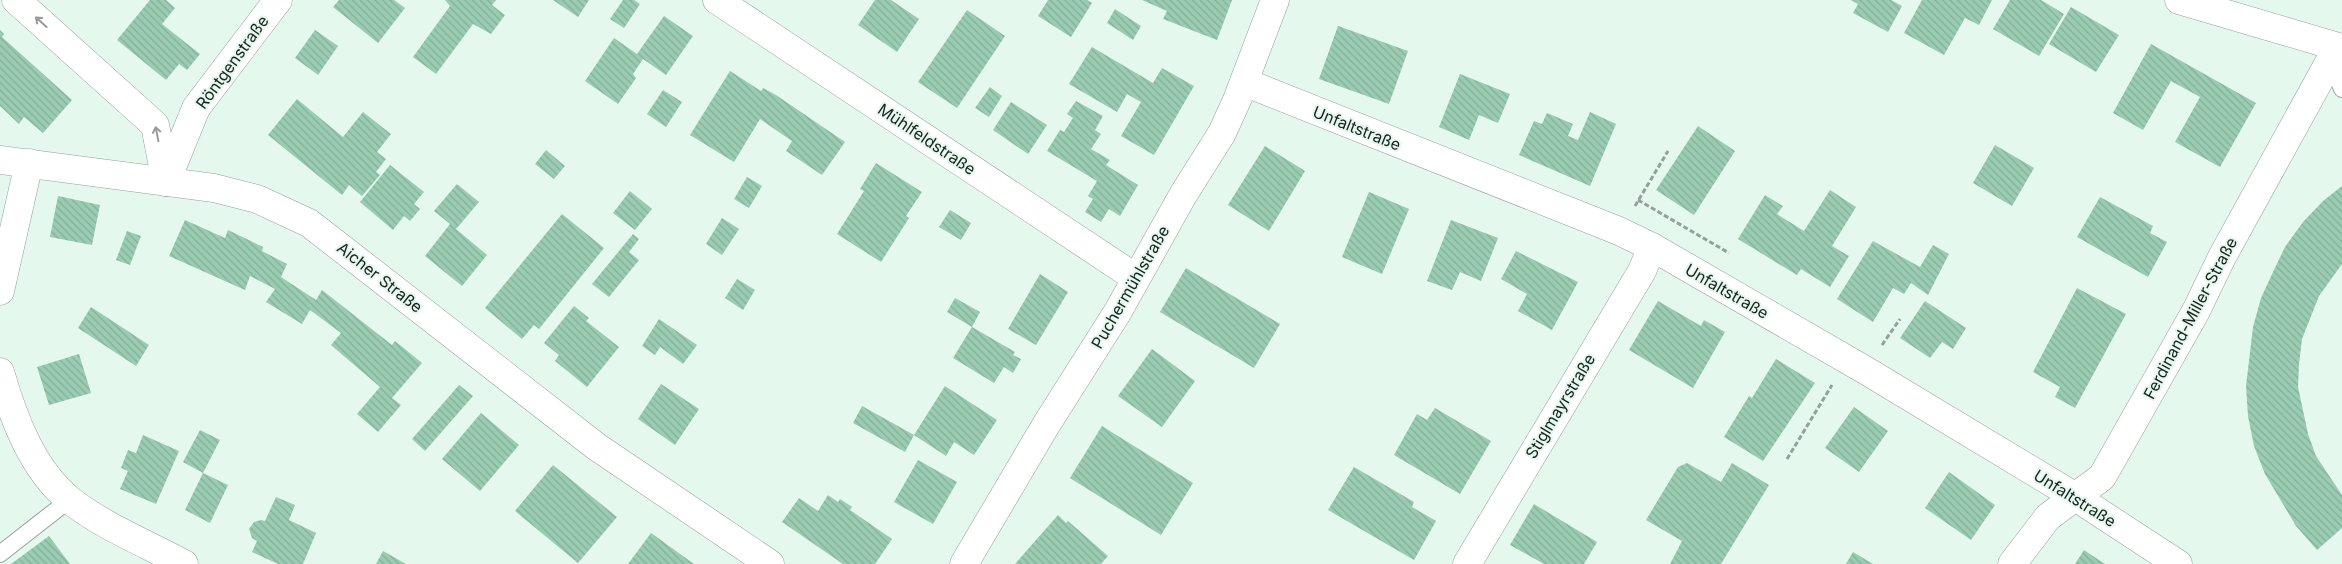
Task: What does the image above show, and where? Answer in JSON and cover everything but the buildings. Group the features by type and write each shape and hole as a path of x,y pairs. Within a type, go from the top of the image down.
{"street":[{"path":"16,0 155,125 166,182"},
{"name":"Röntgenstraße","path":"166,182 196,108 278,0"},
{"name":"Mühlfeldstraße","path":"718,0 1136,278"},
{"name":"Puchermühlstraße","path":"964,564 1046,425 1117,313 1183,195 1222,133 1244,82 1275,0"},
{"path":"2179,0 2340,48"},
{"name":"Ferdinand-Miller-Straße","path":"2012,564 2048,517 2102,477 2196,311 2222,257 2340,48"},
{"name":"Unfaltstraße","path":"1244,82 1619,232 1652,247 1848,360 2074,496 2178,564"},
{"name":"Aicher Straße","path":"0,160 214,188 257,199 309,222 596,447 770,564"},
{"path":"0,291 29,163"},
{"name":"Stiglmayrstraße","path":"1467,564 1642,271 1652,247"},
{"path":"0,372 7,396 30,451 69,500 94,516 184,564"}],"lane":[{"path":"2340,48 2336,74 2342,89"},
{"path":"0,554 69,500"}],"path":[{"path":"1619,232 1668,151"},
{"path":"1787,459 1848,360"}]}
